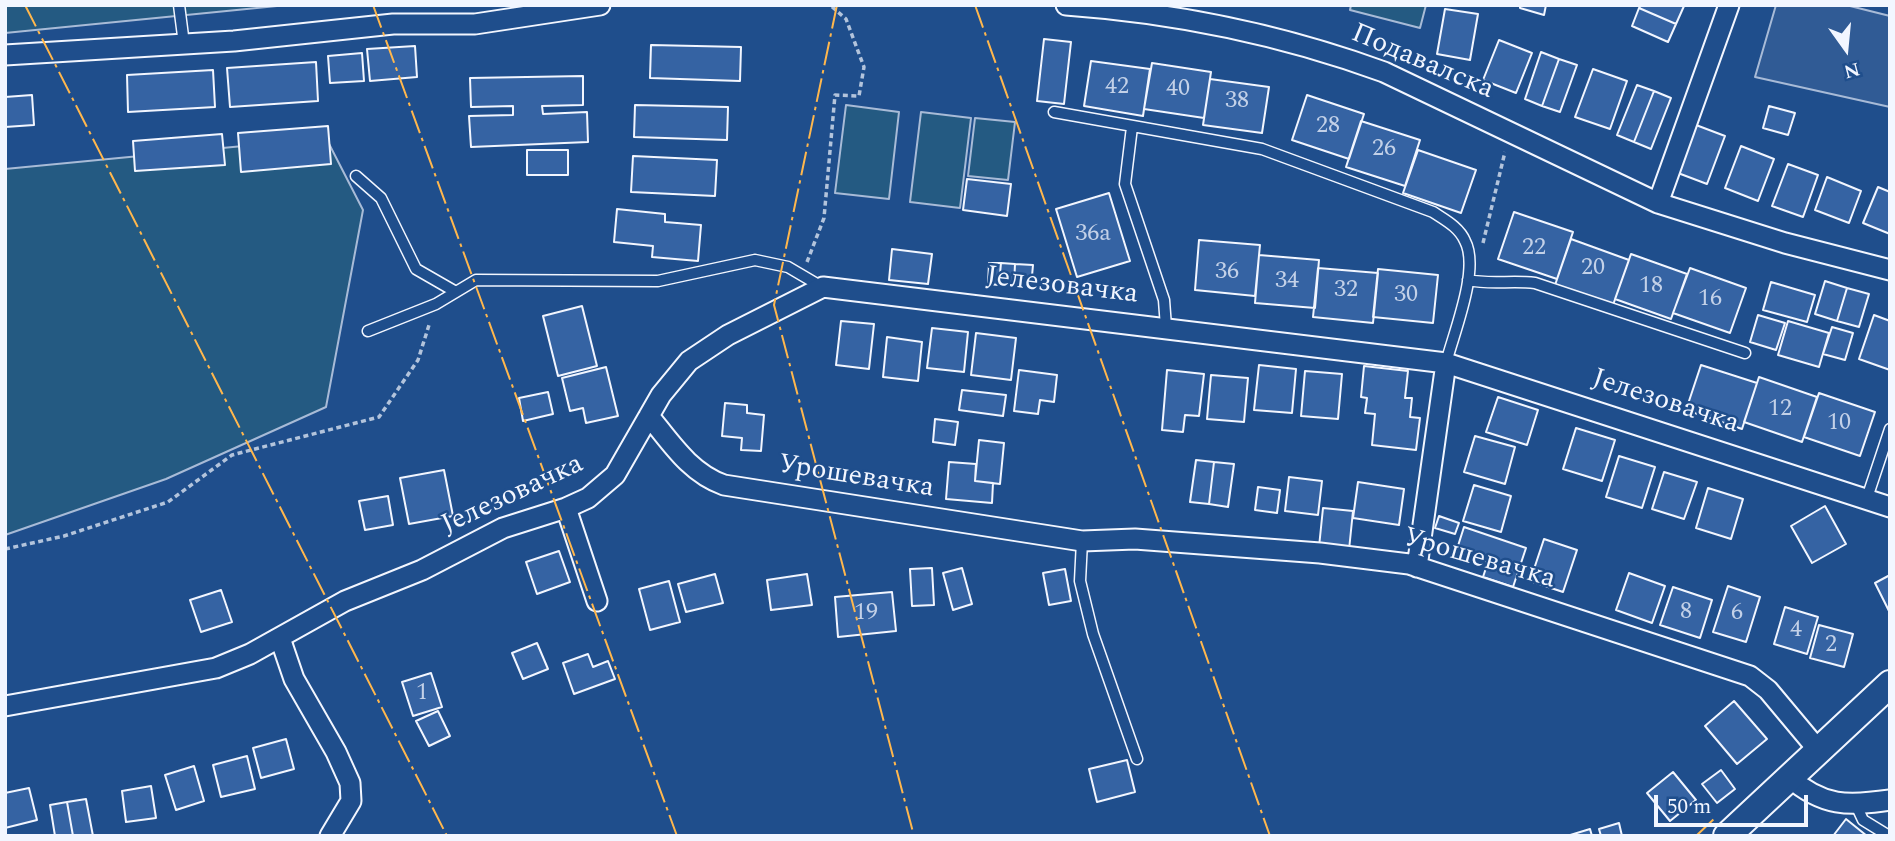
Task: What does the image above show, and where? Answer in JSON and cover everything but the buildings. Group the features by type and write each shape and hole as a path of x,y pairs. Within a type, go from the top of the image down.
{"street":[{"path":"5,55 184,44 393,24 475,24 600,5"},
{"name":"Подавалска","path":"1066,5 1201,19 1327,53 1384,72 1658,203 1785,243 1890,270"},
{"path":"1658,203 1729,5"},
{"name":"Јелезовачка","path":"5,706 207,670 232,662 280,638 323,611 422,570 503,528 566,508 594,494 615,475 669,383 701,351 823,287 1446,363 1890,507"},
{"path":"1417,567 1446,363"},
{"name":"Урошевачка","path":"649,416 692,467 708,479 724,485 1082,541 1135,539 1320,553 1417,567 1750,676 1768,690 1819,751"},
{"path":"566,508 597,601"},
{"path":"280,638 294,679 337,752 350,783 351,801 330,836"},
{"path":"1727,836 1890,684"},
{"path":"1789,777 1805,790 1834,802 1856,805 1890,800"}],"lane":[{"path":"179,5 184,44"},
{"path":"1054,112 1262,149 1433,212 1452,225 1465,240 1471,261 1446,363"},
{"path":"1132,127 1125,184 1164,300 1166,327"},
{"path":"356,176 380,198 416,269 456,292"},
{"path":"368,331 436,304 477,279 658,281 755,260 771,261 802,274 823,287"},
{"path":"1468,280 1492,285 1509,280 1535,283 1745,353"},
{"path":"1867,498 1890,429"},
{"path":"1082,541 1080,582 1093,634 1137,759"},
{"path":"1856,805 1863,820 1889,836"}],"path":[{"path":"802,274 824,218 835,95 859,96 864,67 846,19 830,5"},
{"path":"1487,226 1509,132"},
{"path":"5,549 64,536 168,502 232,455 379,417 418,360 436,304"}],"shaded area":[{"path":"5,5 287,5 5,33"},
{"path":"1351,5 1426,5 1420,28 1350,10"},
{"path":"1776,5 1846,5 1890,16 1890,107 1755,77"},
{"path":"846,105 899,112 889,199 835,193"},
{"path":"921,112 971,118 960,208 910,202"},
{"path":"975,118 1015,122 1008,180 968,176"},
{"path":"326,138 363,210 326,407 166,479 5,535 5,169"}],"power":[{"path":"25,5 447,836"},
{"path":"373,5 677,836"},
{"path":"837,5 774,305 914,836"},
{"path":"975,5 1270,836"},
{"path":"1696,836 1717,816"}]}
